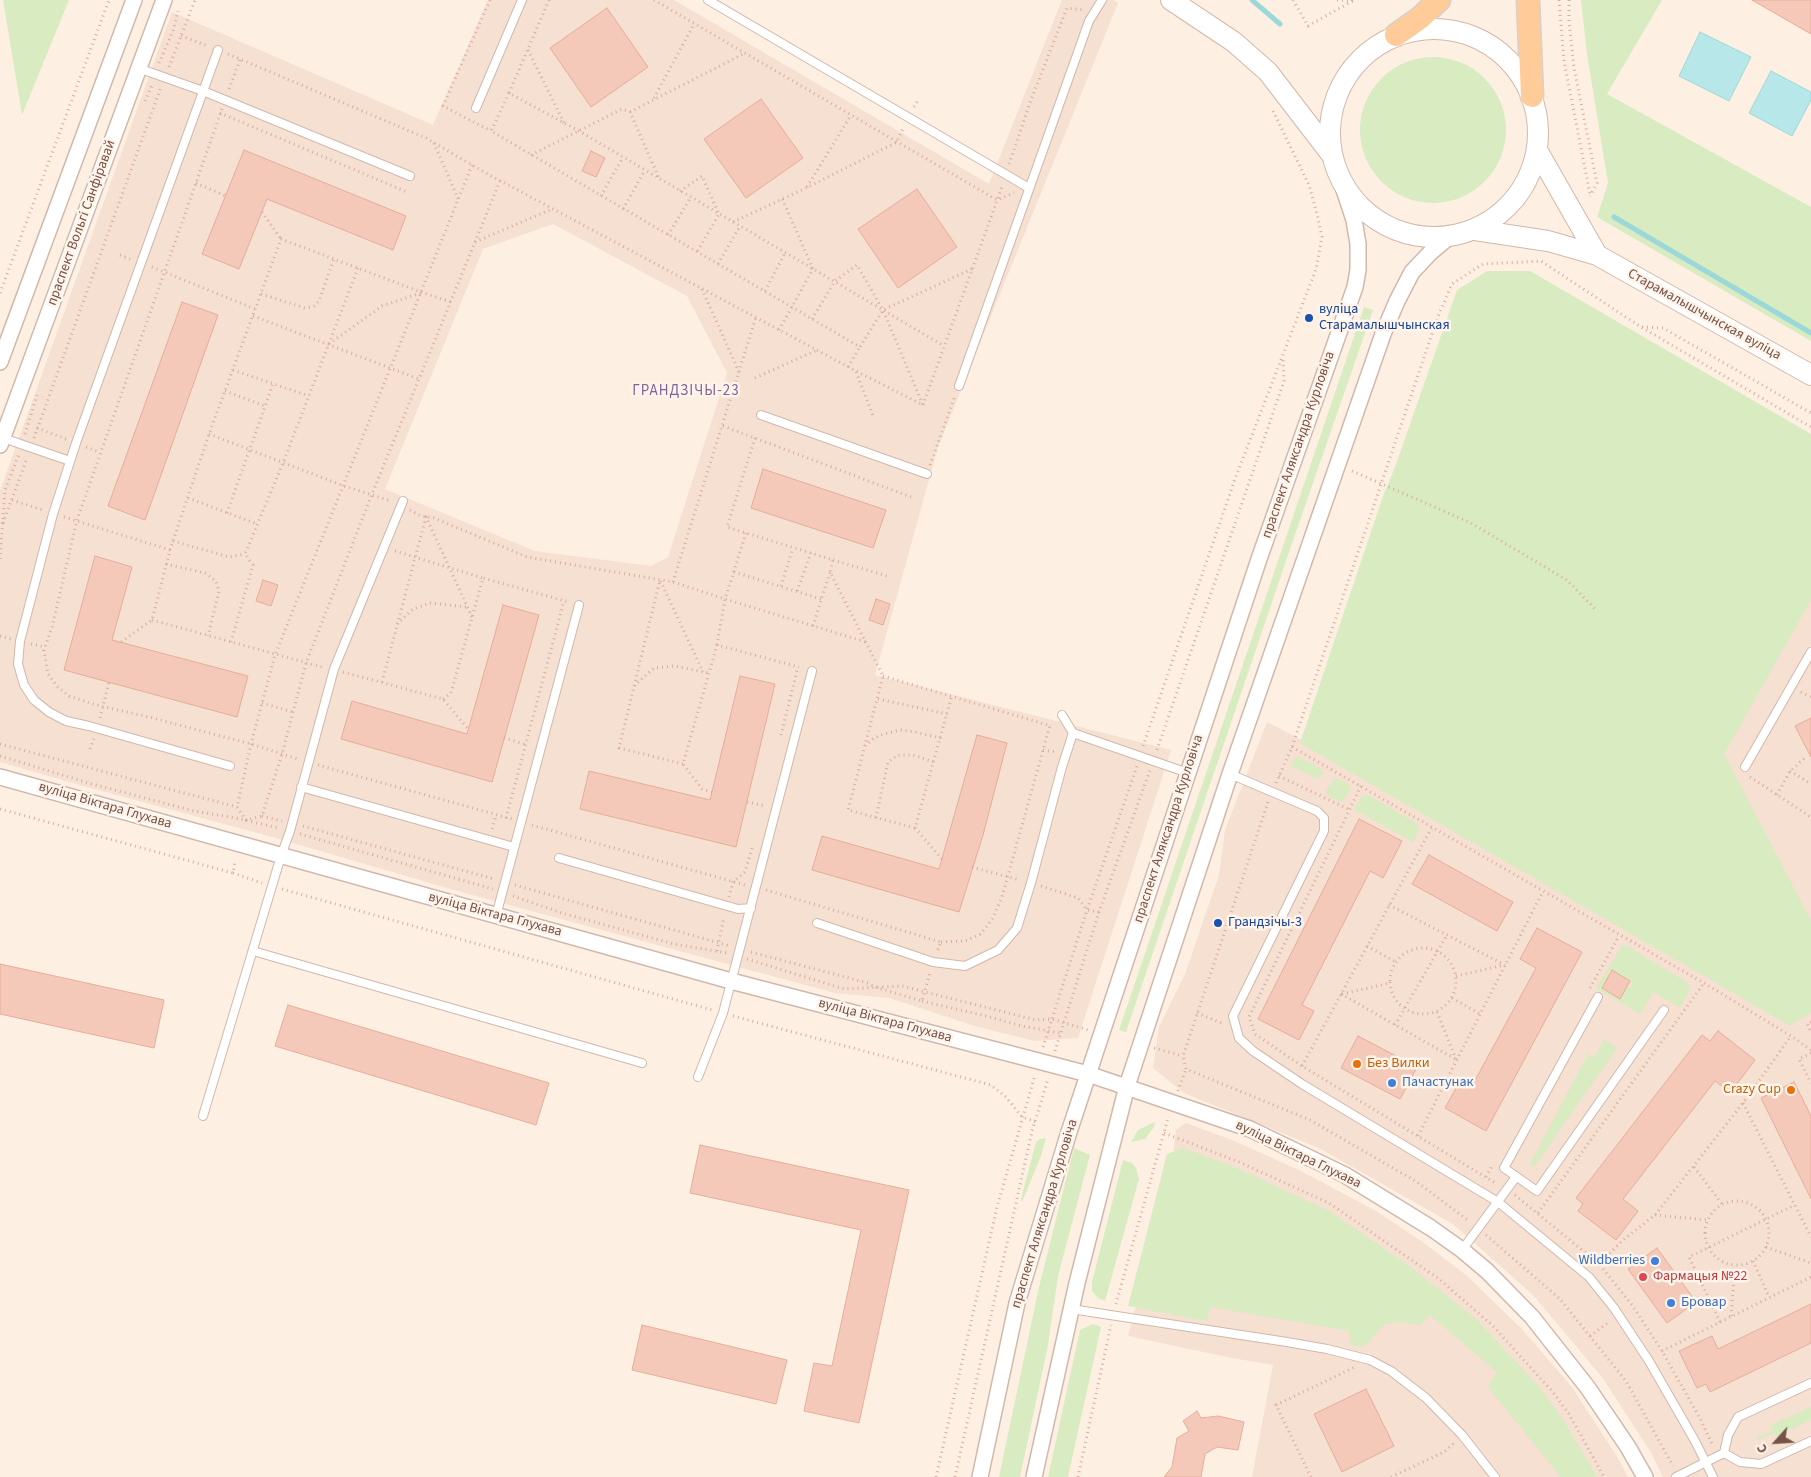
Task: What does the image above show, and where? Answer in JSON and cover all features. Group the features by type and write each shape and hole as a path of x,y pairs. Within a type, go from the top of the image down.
{"main road":[{"path":"1171,0 1234,42 1268,72 1331,154"},
{"path":"1396,35 1420,18 1440,0"},
{"path":"1528,0 1532,96"},
{"name":"Старамалышчынская вуліца","path":"1425,29 1446,29 1475,37 1494,48 1510,62 1532,96 1538,123 1537,150 1531,172 1521,191 1501,214 1475,230 1449,237 1413,236 1390,229 1365,212 1343,186 1335,168 1331,154 1329,123 1336,96 1347,74 1359,60 1373,48 1396,35 1425,29"},
{"path":"1537,150 1597,255"},
{"name":"Старамалышчынская вуліца","path":"1475,230 1548,241 1597,255 1811,375"}],"street":[{"name":"праспект Вольгі Санфіравай","path":"0,362 134,0"},
{"name":"праспект Вольгі Санфіравай","path":"1,441 164,0"},
{"name":"праспект Аляксандра Курловіча","path":"980,1477 1017,1303 1088,1074 1259,559 1355,287 1358,270 1358,244 1354,220 1343,186"},
{"path":"1034,1477 1071,1309 1126,1086 1230,774 1383,334 1412,272 1449,237"},
{"name":"вуліца Віктара Глухава","path":"0,777 731,981 1088,1074 1250,1129 1345,1174 1431,1228 1462,1250 1487,1272 1532,1317 1588,1388 1628,1447 1645,1477"}],"lane":[{"path":"476,108 522,0"},
{"path":"708,0 1029,188"},
{"path":"959,386 1089,21 1102,0"},
{"path":"218,50 70,461 53,514 20,641 18,664 24,685 34,700 49,712 66,720 230,766"},
{"path":"138,68 203,91 410,176"},
{"path":"761,414 927,474"},
{"path":"1,441 70,461"},
{"path":"203,1116 291,827 334,669 402,503"},
{"path":"496,916 579,605"},
{"path":"1746,771 1811,652"},
{"path":"698,1077 723,1013 812,671"},
{"path":"1062,715 1073,733 1188,773"},
{"path":"817,923 933,962 965,966 998,950 1017,928 1073,733"},
{"path":"1230,774 1317,810 1324,818 1324,831 1233,1016 1240,1038 1253,1051 1302,1084 1498,1202 1589,1277 1649,1361 1713,1477"},
{"path":"301,787 514,847"},
{"path":"559,858 738,909 751,908"},
{"path":"253,951 642,1063"},
{"path":"1598,997 1504,1168 1537,1191 1664,1010"},
{"path":"1462,1250 1516,1177"},
{"path":"1071,1309 1287,1342 1327,1349 1370,1360 1391,1371 1426,1398 1462,1435 1495,1477"},
{"path":"1724,1453 1728,1435 1738,1417 1811,1382"},
{"path":"1724,1453 1740,1462 1761,1464 1811,1441"},
{"path":"1676,1474 1724,1453"}],"path":[{"path":"0,294 109,0"},
{"path":"0,532 164,77 195,0"},
{"path":"490,0 443,106 491,131 860,347"},
{"path":"491,131 549,0"},
{"path":"654,0 998,200"},
{"path":"1293,0 1308,26 1354,0"},
{"path":"1337,0 1354,0"},
{"path":"1559,0 1564,61 1590,196 1597,183 1574,68 1569,0"},
{"path":"923,405 998,200 1031,100 1067,8"},
{"path":"654,99 694,24"},
{"path":"181,36 434,142 500,181 923,405"},
{"path":"528,50 564,124"},
{"path":"630,112 746,53"},
{"path":"240,60 77,520 54,618 44,650 48,674 69,696 251,744 308,763 733,882 745,872 753,844"},
{"path":"509,93 579,131 944,346"},
{"path":"733,222 897,142 908,117 919,99"},
{"path":"1052,1019 1087,910 1235,479 1316,269 1322,237 1309,185 1268,101"},
{"path":"531,155 622,109 630,112 659,179"},
{"path":"220,113 407,192"},
{"path":"806,188 851,115"},
{"path":"434,142 459,200"},
{"path":"601,196 623,157"},
{"path":"237,808 251,744 275,655 472,165"},
{"path":"623,209 645,170"},
{"path":"680,191 702,176 719,214"},
{"path":"262,816 282,754 306,663 372,494 500,181"},
{"path":"196,183 226,196"},
{"path":"668,235 691,197"},
{"path":"782,198 814,269"},
{"path":"475,242 553,209"},
{"path":"262,212 281,239 451,302"},
{"path":"697,252 719,214"},
{"path":"718,264 740,226"},
{"path":"121,642 152,620 170,550 209,434 281,239"},
{"path":"765,291 785,253"},
{"path":"120,255 255,309"},
{"path":"261,294 305,308 314,306 319,301 334,259"},
{"path":"1178,1091 1186,1069 1183,1056 1272,791 1292,747 1437,319 1452,284 1482,264 1541,261 1641,327 1811,427"},
{"path":"812,319 835,281 857,265 884,310 923,405"},
{"path":"245,554 283,462 358,268"},
{"path":"779,330 814,269"},
{"path":"848,366 884,310 972,269"},
{"path":"702,288 739,372"},
{"path":"328,344 382,306 422,292"},
{"path":"253,316 419,379"},
{"path":"673,582 756,318"},
{"path":"1641,327 1663,328 1811,413"},
{"path":"755,378 817,350"},
{"path":"1064,1022 1099,912 1154,761 1284,381 1282,357"},
{"path":"232,370 309,396"},
{"path":"856,371 874,418"},
{"path":"227,513 272,384"},
{"path":"927,474 959,386"},
{"path":"225,391 265,406"},
{"path":"723,426 911,497"},
{"path":"209,434 344,486 402,503 421,516 434,518 527,558 673,582 725,600 866,642"},
{"path":"755,438 727,527 887,576"},
{"path":"1337,465 1469,522 1566,580 1596,610"},
{"path":"188,498 257,524"},
{"path":"382,682 426,517"},
{"path":"426,517 472,617"},
{"path":"77,520 170,550"},
{"path":"683,764 717,645 725,600 746,533"},
{"path":"173,541 229,557 245,554"},
{"path":"384,548 579,605"},
{"path":"781,586 793,548"},
{"path":"796,591 811,553"},
{"path":"231,642 253,565 245,554"},
{"path":"813,626 833,560"},
{"path":"166,564 205,572 216,581 219,591 208,636"},
{"path":"734,572 821,599"},
{"path":"830,572 883,676 848,810 915,828 942,859"},
{"path":"443,699 451,693 483,578"},
{"path":"660,580 704,672"},
{"path":"660,580 619,748 683,764 702,789 712,792"},
{"path":"506,818 564,601"},
{"path":"397,624 413,609 430,603 467,607"},
{"path":"152,620 275,655 443,699 468,729"},
{"path":"717,645 812,671"},
{"path":"634,686 654,668 674,666 709,673"},
{"path":"780,741 798,667"},
{"path":"883,676 1050,725 1002,897 993,918 981,934 965,941 941,942"},
{"path":"915,828 952,695"},
{"path":"878,699 947,714"},
{"path":"262,703 293,712"},
{"path":"865,746 874,738 900,730 941,738"},
{"path":"504,738 541,748"},
{"path":"0,744 237,808 246,820"},
{"path":"1292,747 1704,983 1791,1036 1811,1052 1799,1059 1811,1083"},
{"path":"876,818 888,762 898,755 913,755 934,762"},
{"path":"0,756 92,784 194,811 291,827 505,882 738,952 844,989 902,986 1036,1020 1052,1019 1102,1034"},
{"path":"1777,795 1790,771 1806,757"},
{"path":"1746,771 1777,795 1811,817"},
{"path":"1790,771 1811,784"},
{"path":"1279,776 1350,810"},
{"path":"1361,786 1249,1017 1255,1034 1302,1066 1418,1136 1542,891"},
{"path":"764,806 766,797"},
{"path":"747,802 776,809"},
{"path":"0,809 233,873 272,886 723,1013 991,1085 1006,1097 1022,1117 1036,1122 1032,1131 955,1477"},
{"path":"246,820 262,816 291,827 562,912 674,944 738,952 868,983 875,988"},
{"path":"1302,1066 1432,827"},
{"path":"233,873 235,861"},
{"path":"972,867 1078,898 1087,910 1099,912"},
{"path":"756,888 790,896"},
{"path":"1389,905 1505,965"},
{"path":"1395,1024 1448,935"},
{"path":"1367,946 1396,962"},
{"path":"1425,948 1438,952 1452,966 1456,976 1456,987 1452,998 1436,1012 1415,1014 1404,1008 1392,993 1390,982 1396,962 1404,954 1414,950 1425,948"},
{"path":"1456,976 1505,965"},
{"path":"1341,994 1390,982"},
{"path":"1538,1213 1704,983"},
{"path":"1341,994 1456,1060"},
{"path":"1452,998 1480,1014"},
{"path":"922,1001 1022,1026 1060,1033"},
{"path":"1436,1012 1456,1060"},
{"path":"1811,1022 1807,1024 1811,1032"},
{"path":"1715,1451 1701,1420 1662,1351 1632,1305 1599,1264 1623,1240 1655,1215 1743,1103 1791,1036"},
{"path":"1140,1044 1183,1056"},
{"path":"1186,1069 1310,1120 1417,1182 1472,1223"},
{"path":"1743,1103 1811,1237"},
{"path":"936,1477 997,1207 1022,1117"},
{"path":"1156,1157 1168,1117"},
{"path":"1164,1133 1239,1162 1329,1203 1438,1279 1492,1325 1552,1391 1569,1414 1604,1477"},
{"path":"1694,1167 1722,1204"},
{"path":"1739,1201 1747,1202 1762,1212 1766,1220 1769,1229 1766,1247 1758,1258 1744,1265 1735,1266 1724,1263 1714,1257 1704,1239 1707,1220 1713,1211 1722,1204 1739,1201"},
{"path":"1720,1322 1689,1257 1795,1205"},
{"path":"1655,1215 1707,1220"},
{"path":"1483,1232 1560,1299 1620,1373 1657,1435 1676,1474"},
{"path":"1766,1247 1811,1263"},
{"path":"1753,1261 1769,1298"},
{"path":"1731,1316 1735,1266"},
{"path":"1662,1351 1811,1277"},
{"path":"1311,1477 1276,1405 1356,1367 1363,1368"},
{"path":"1394,1476 1444,1452 1462,1435"},
{"path":"1454,1442 1460,1448"}],"shaded area":[{"path":"488,0 674,0 989,184 1062,0 1113,0 1118,3 938,447 875,675 1171,750 1078,1038 1035,1041 978,1027 889,998 835,993 461,892 265,835 0,762 0,491 172,12 433,125","holes":["553,224 687,296 727,373 668,557 651,566 535,551 385,489 483,249"]},
{"path":"1811,593 1811,930 1720,754"},
{"path":"1267,722 1811,1005 1811,1477 1663,1477 1650,1451 1602,1377 1533,1295 1453,1224 1319,1148 1184,1093 1153,1068 1159,1027 1185,974 1219,875 1225,830"},
{"path":"1186,1123 1232,1140 1299,1170 1376,1211 1424,1243 1466,1275 1521,1328 1571,1386 1618,1458 1628,1477 1252,1477 1273,1365 1128,1336 1172,1166 1176,1130"}],"green space":[{"path":"3,0 69,0 22,115"},
{"path":"1581,0 1662,0 1607,94 1811,207 1811,341 1597,217 1608,183 1587,54"},
{"path":"1433,57 1461,63 1485,78 1500,102 1506,130 1500,158 1485,182 1461,197 1433,203 1405,197 1381,182 1366,158 1360,130 1366,102 1381,78 1405,63"},
{"path":"1487,271 1530,271 1811,434 1811,600 1724,754 1811,921 1811,1013 1789,1025 1300,743 1383,496 1457,290"},
{"path":"1364,307 1373,310 1126,1032 1119,1030"},
{"path":"1299,757 1321,769 1322,773 1318,779 1291,766 1295,758"},
{"path":"1335,778 1350,785 1350,790 1344,800 1340,802 1327,795 1326,791"},
{"path":"1367,795 1418,824 1419,830 1413,842 1354,809 1362,796"},
{"path":"1622,946 1627,946 1688,983 1690,989 1680,1008 1653,992 1640,1014 1596,988","holes":["1610,970 1633,982 1630,988 1627,986 1620,998 1602,988 1609,976 1607,975"]},
{"path":"1604,1040 1617,1048 1534,1167 1530,1164 1588,1054 1594,1058"},
{"path":"1155,1122 1154,1127 1145,1139 1131,1142 1138,1130"},
{"path":"1046,1138 1041,1156 1022,1202 1021,1199 1036,1142"},
{"path":"1074,1148 1090,1155 1058,1276 1048,1345 1020,1477 999,1477 1039,1287"},
{"path":"1183,1148 1232,1166 1329,1211 1408,1265 1476,1319 1540,1388 1562,1418 1597,1477 1561,1477 1488,1387 1497,1372 1430,1315 1420,1325 1398,1322 1384,1324 1367,1344 1359,1347 1351,1345 1349,1331 1211,1307 1206,1321 1128,1306 1167,1154"},
{"path":"1123,1160 1132,1163 1136,1168 1139,1179 1105,1301 1098,1298 1092,1291 1092,1282"},
{"path":"1093,1324 1101,1327 1068,1477 1048,1477 1080,1330"},
{"path":"1811,1407 1811,1420 1776,1437 1774,1433 1758,1440 1757,1437 1773,1430 1771,1425"}],"water":[{"path":"1700,32 1751,57 1729,101 1679,76"},
{"path":"1771,71 1811,92 1811,100 1792,136 1749,113"}],"building":[{"path":"1752,0 1811,0 1811,34"},
{"path":"607,8 648,67 591,107 550,48"},
{"path":"761,99 803,158 746,198 704,139"},
{"path":"244,150 406,216 393,250 267,199 239,269 202,254"},
{"path":"591,151 605,158 596,177 582,171"},
{"path":"917,189 957,247 898,288 858,229"},
{"path":"182,302 218,315 145,520 108,506"},
{"path":"763,469 886,510 873,548 751,508"},
{"path":"95,556 132,567 112,640 248,676 237,717 64,670"},
{"path":"263,580 278,585 271,606 256,601"},
{"path":"876,599 890,604 883,625 869,620"},
{"path":"503,605 539,615 492,782 341,739 352,701 467,734"},
{"path":"740,676 775,684 736,847 580,809 589,771 710,800"},
{"path":"1811,718 1811,757 1795,726"},
{"path":"977,735 1007,743 983,835 959,912 812,870 822,836 939,869"},
{"path":"1359,819 1402,841 1383,878 1370,871 1302,1005 1314,1011 1299,1040 1258,1019"},
{"path":"1429,855 1513,902 1497,931 1412,884"},
{"path":"1537,928 1582,952 1486,1131 1445,1108 1461,1079 1472,1086 1536,968 1520,959"},
{"path":"0,964 164,1000 154,1048 0,1014"},
{"path":"1612,970 1630,981 1620,999 1602,988"},
{"path":"288,1005 549,1083 536,1125 275,1046"},
{"path":"1718,1031 1755,1060 1730,1093 1715,1081 1623,1199 1638,1211 1616,1240 1578,1211 1583,1204 1576,1198 1702,1035 1710,1041"},
{"path":"1358,1036 1417,1067 1400,1099 1341,1068"},
{"path":"1794,1082 1811,1116 1811,1199 1761,1098"},
{"path":"700,1145 909,1190 859,1423 804,1411 814,1363 832,1366 861,1230 690,1193"},
{"path":"1657,1248 1696,1302 1667,1323 1628,1269"},
{"path":"1811,1304 1811,1343 1710,1392 1706,1384 1697,1388 1679,1351 1712,1336 1718,1349"},
{"path":"642,1325 787,1360 776,1404 632,1370"},
{"path":"1366,1389 1394,1446 1342,1472 1314,1414"},
{"path":"1197,1411 1201,1418 1218,1416 1244,1422 1238,1450 1217,1447 1205,1454 1201,1477 1164,1477 1172,1467 1177,1438 1189,1431 1183,1421"}],"waterway":[{"path":"1252,0 1280,24"},
{"path":"1614,217 1811,333"}],"place":[{"name":"вуліца Старамалышчынская","path":"1309,318"},
{"name":"Грандзічы-3","path":"1218,923"},
{"name":"Без Вилки","path":"1357,1064"},
{"name":"Пачастунак","path":"1392,1083"},
{"name":"Crazy Cup","path":"1791,1090"},
{"name":"Wildberries","path":"1655,1261"},
{"name":"Фармацыя №22","path":"1643,1277"},
{"name":"Бровар","path":"1671,1303"}],"district":[{"name":"ГРАНДЗІЧЫ-23","path":"686,392"}]}
